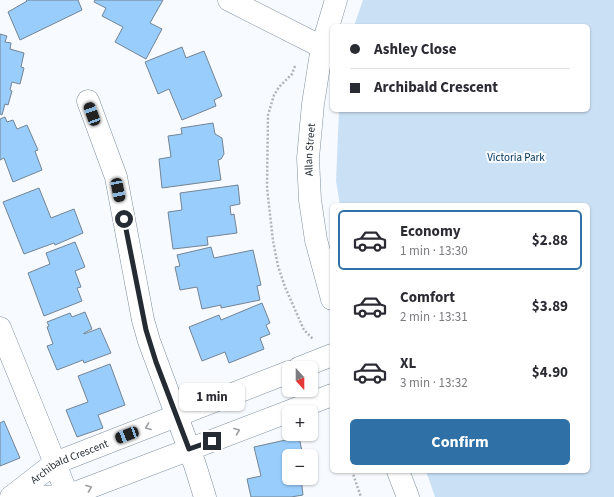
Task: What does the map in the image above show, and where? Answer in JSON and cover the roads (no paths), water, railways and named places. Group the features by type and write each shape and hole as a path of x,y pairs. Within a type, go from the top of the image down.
{"street":[{"path":"229,0 322,47"},
{"name":"Allan Street","path":"330,292 316,240 310,200 308,158 313,104 322,47 336,0"},
{"path":"88,101 116,177 143,320 156,362 205,497"},
{"path":"0,328 55,463 67,497"},
{"path":"317,361 330,356"},
{"name":"Archibald Crescent","path":"38,497 67,497 282,376"},
{"name":"Archibald Crescent","path":"11,497 55,463 330,395"},
{"path":"399,473 408,497"}],"park label":[{"name":"Victoria Park","path":"516,157"}]}
